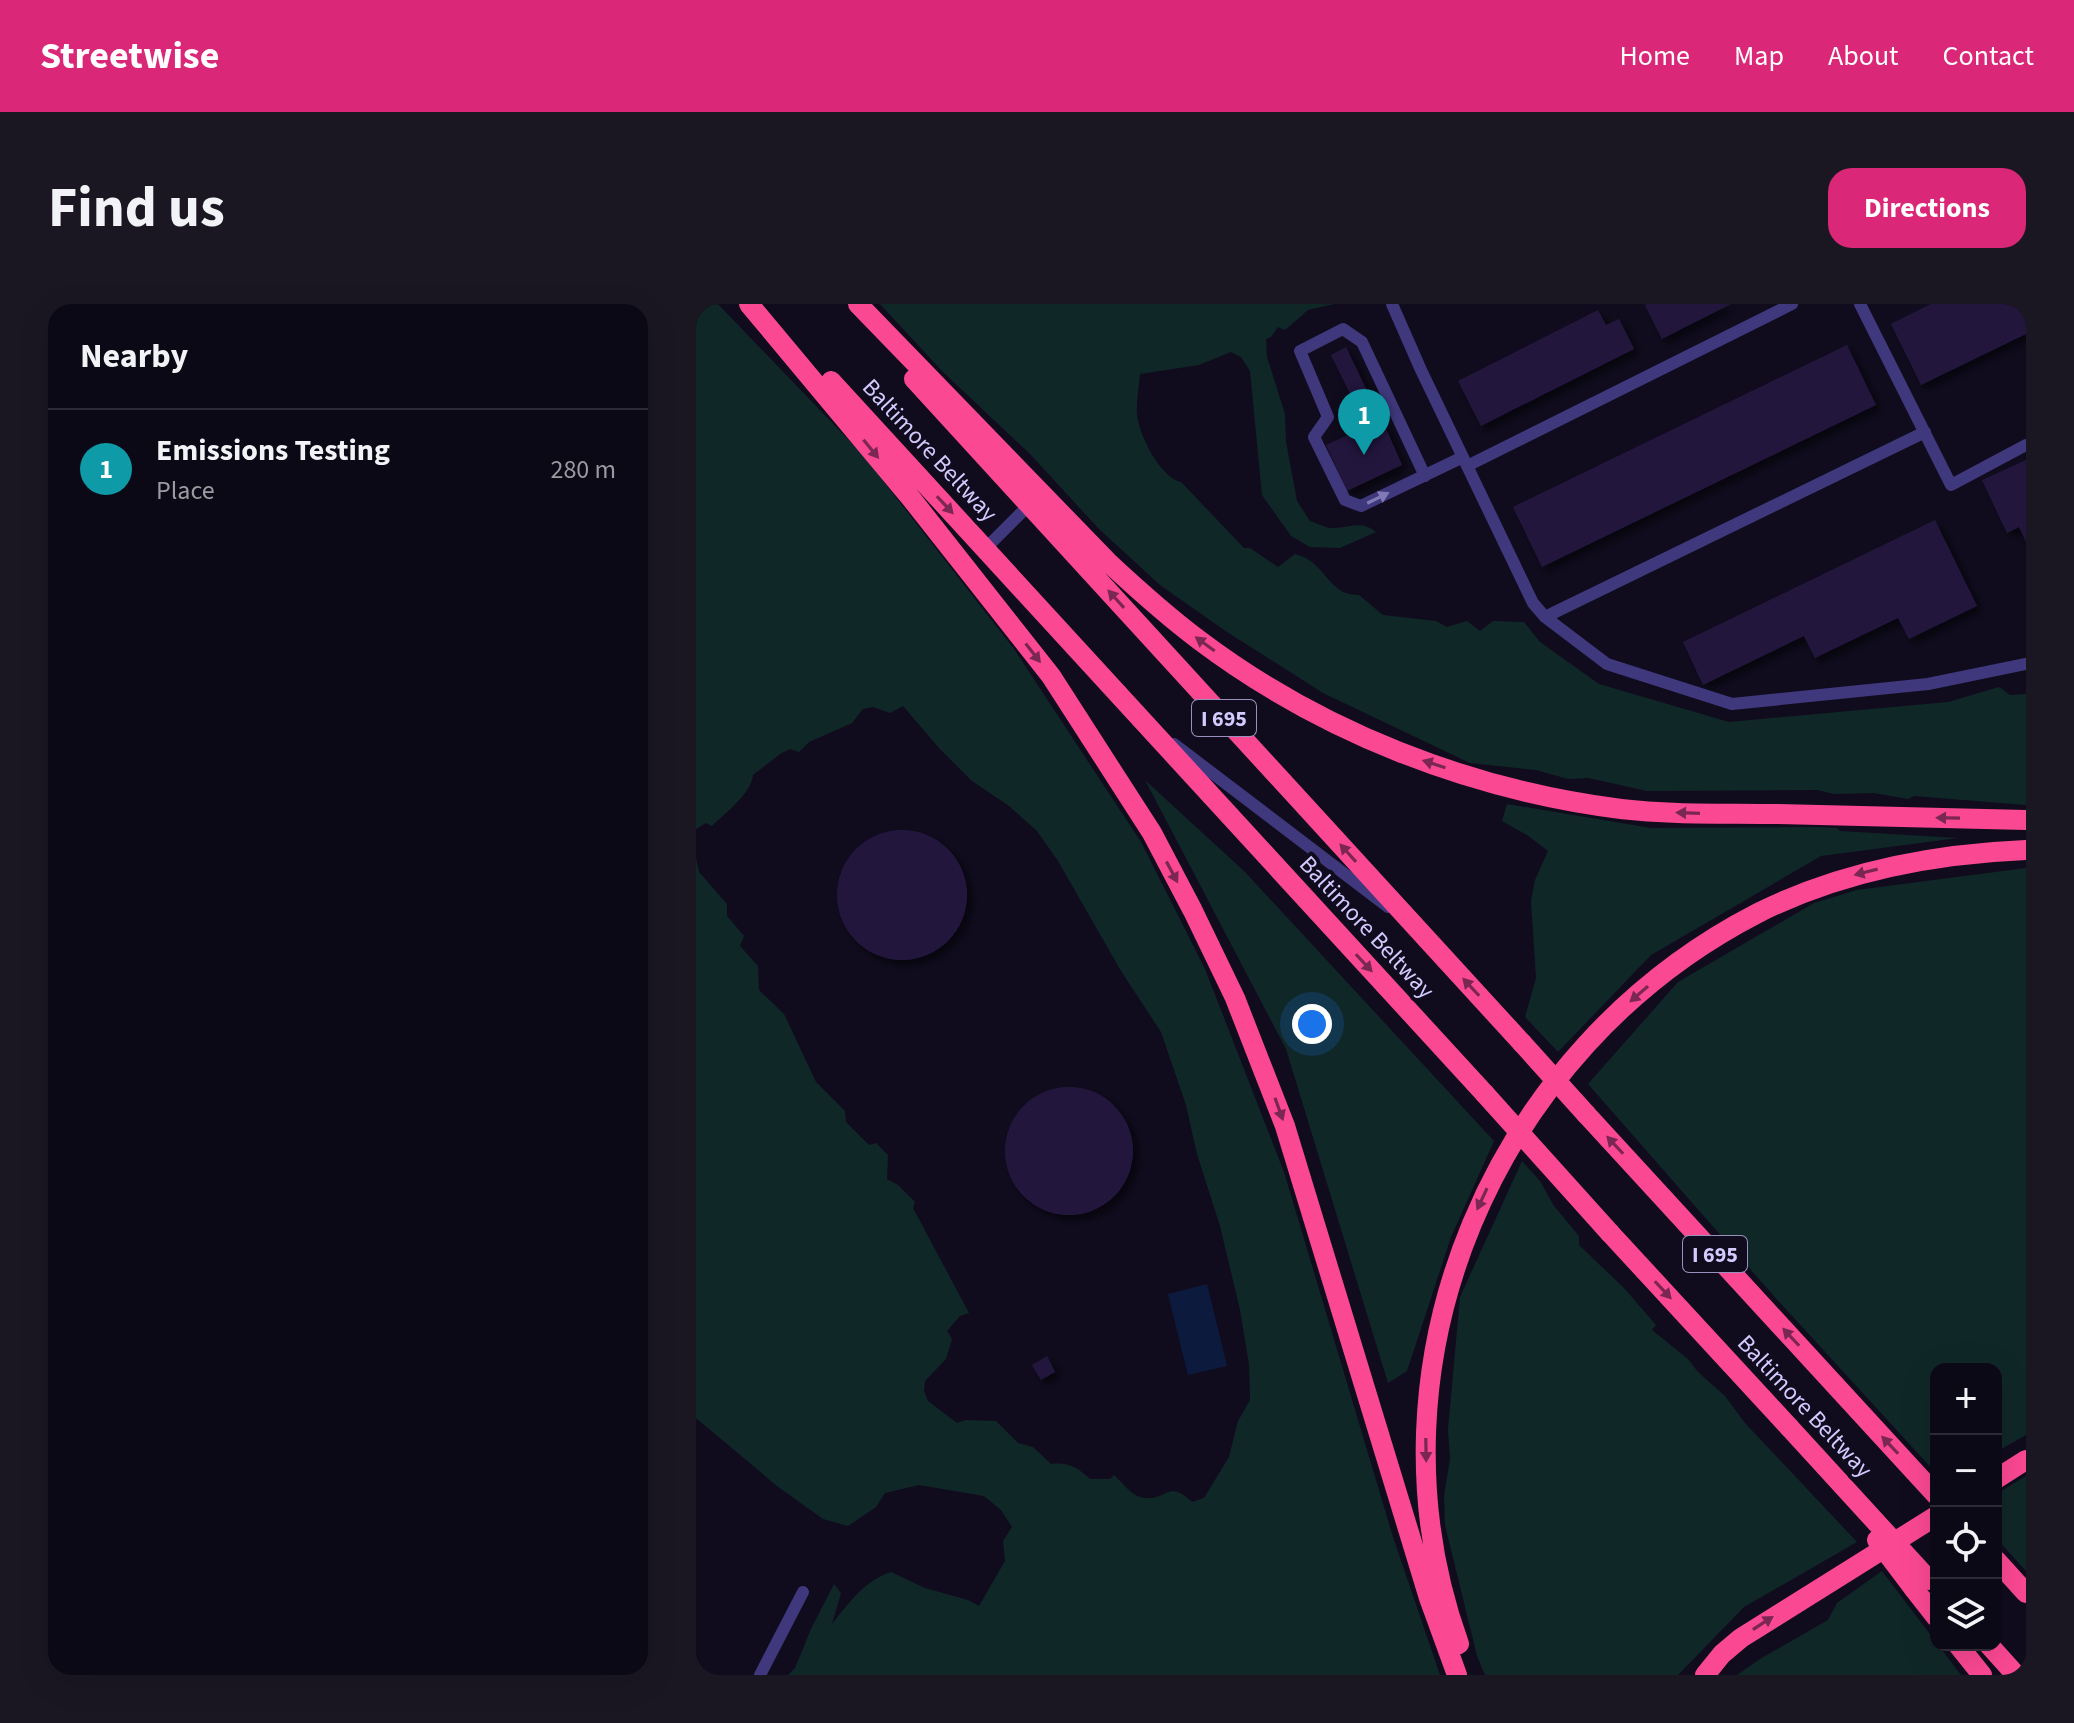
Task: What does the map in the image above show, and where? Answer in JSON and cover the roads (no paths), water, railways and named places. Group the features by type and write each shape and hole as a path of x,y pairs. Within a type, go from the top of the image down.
{"highway":[{"path":"749,304 910,497 1051,676 1152,833 1193,911 1235,998 1285,1126 1429,1598 1457,1675"},
{"name":"Baltimore Beltway","path":"759,304 1789,1427 1926,1586"},
{"name":"Baltimore Beltway","path":"845,304 1930,1488"},
{"path":"858,304 1108,562 1149,600 1198,640 1252,677 1357,733 1414,758 1518,791 1624,809 2026,820"},
{"path":"1470,1675 1438,1574 1431,1527 1426,1431 1430,1381 1437,1331 1463,1241 1504,1155 1529,1115 1602,1026 1646,987 1721,933 1761,912 1844,878 1944,856 2026,850"},
{"path":"2002,1475 2026,1460"},
{"path":"1705,1675 1722,1654 1741,1638 1930,1520"},
{"path":"2002,1567 2026,1593"},
{"path":"1963,1651 1982,1675"},
{"path":"1994,1651 2016,1675"}],"lane":[{"path":"1392,304 1533,603 1584,650 1607,664 1732,704 1928,684 2026,664"},
{"path":"1425,476 1362,342 1343,329 1300,351 1328,417 1314,437 1345,500 1361,506 1425,476 1465,462 1792,304"},
{"path":"1860,304 1951,485 2026,445"},
{"path":"1545,617 1925,432"},
{"path":"985,549 1029,505"},
{"path":"1141,719 1419,931"},
{"path":"760,1675 803,1592"}],"water":[{"path":"1207,1284 1227,1366 1188,1375 1168,1294"}],"place":[{"name":"Emissions Testing","path":"1364,455"}]}
